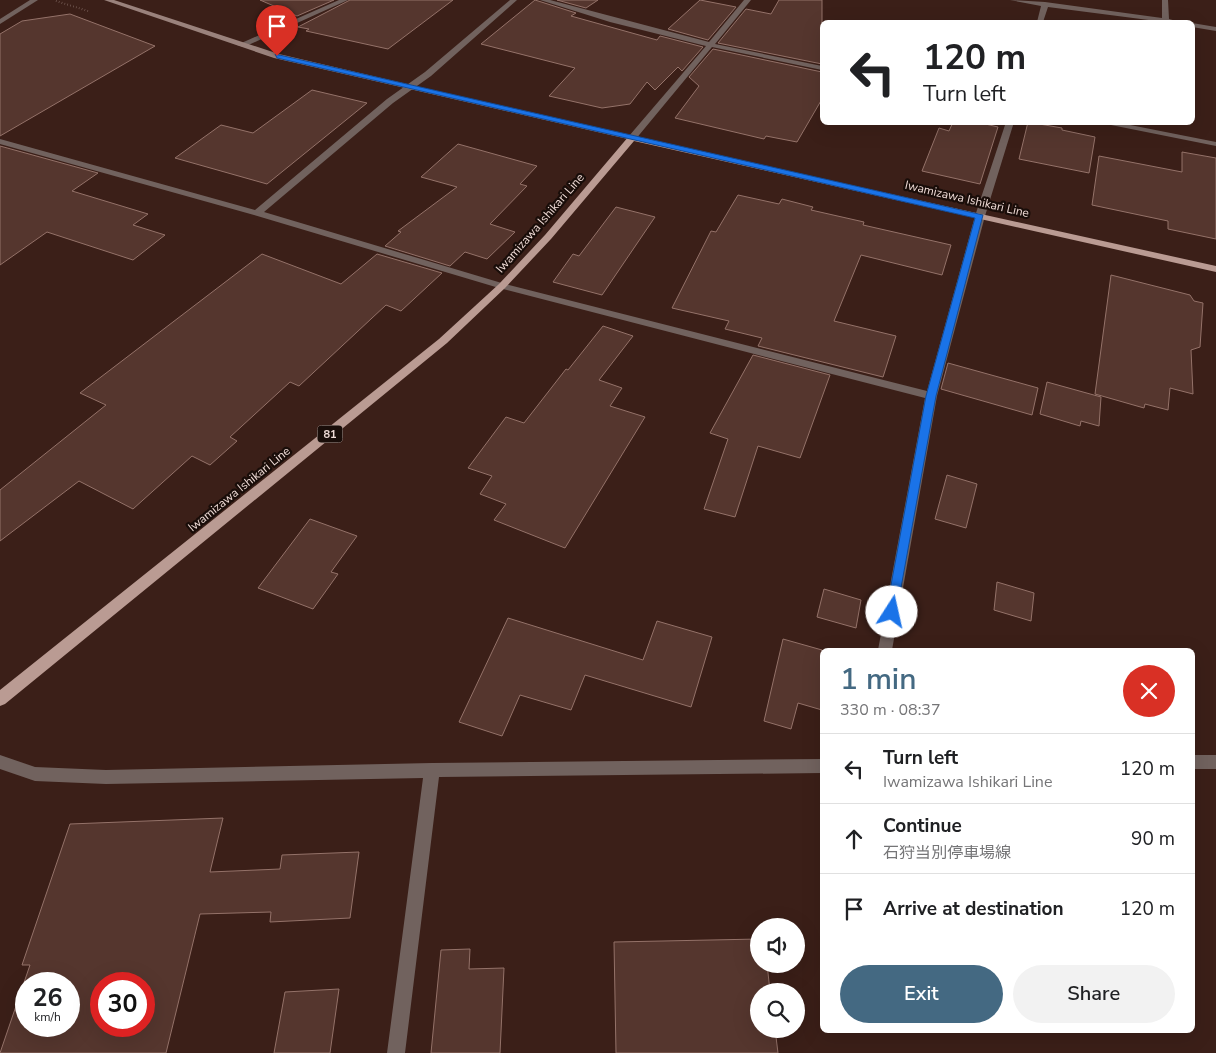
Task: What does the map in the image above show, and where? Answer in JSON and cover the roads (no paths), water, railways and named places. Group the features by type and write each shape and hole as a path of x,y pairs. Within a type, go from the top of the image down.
{"main road":[{"path":"107,0 277,56 632,138"},
{"name":"Iwamizawa Ishikari Line","path":"0,699 442,341 502,286 548,237 632,138 1216,269"}],"street":[{"path":"0,22 35,0"},
{"path":"240,45 345,0"},
{"path":"257,213 409,87 428,74 514,0"},
{"path":"543,0 636,28 711,46 820,68"},
{"path":"632,138 748,0"},
{"path":"1013,0 1159,20"},
{"path":"1165,0 1166,20"},
{"path":"1041,20 1045,4"},
{"path":"1195,26 1216,29"},
{"path":"885,648 931,396 980,216 1009,125"},
{"path":"1116,125 1216,144"},
{"path":"0,141 257,213 502,286 931,396"},
{"path":"0,762 35,774 106,777 432,770 820,766"},
{"path":"1195,762 1216,762"},
{"path":"396,1053 432,770"}]}
